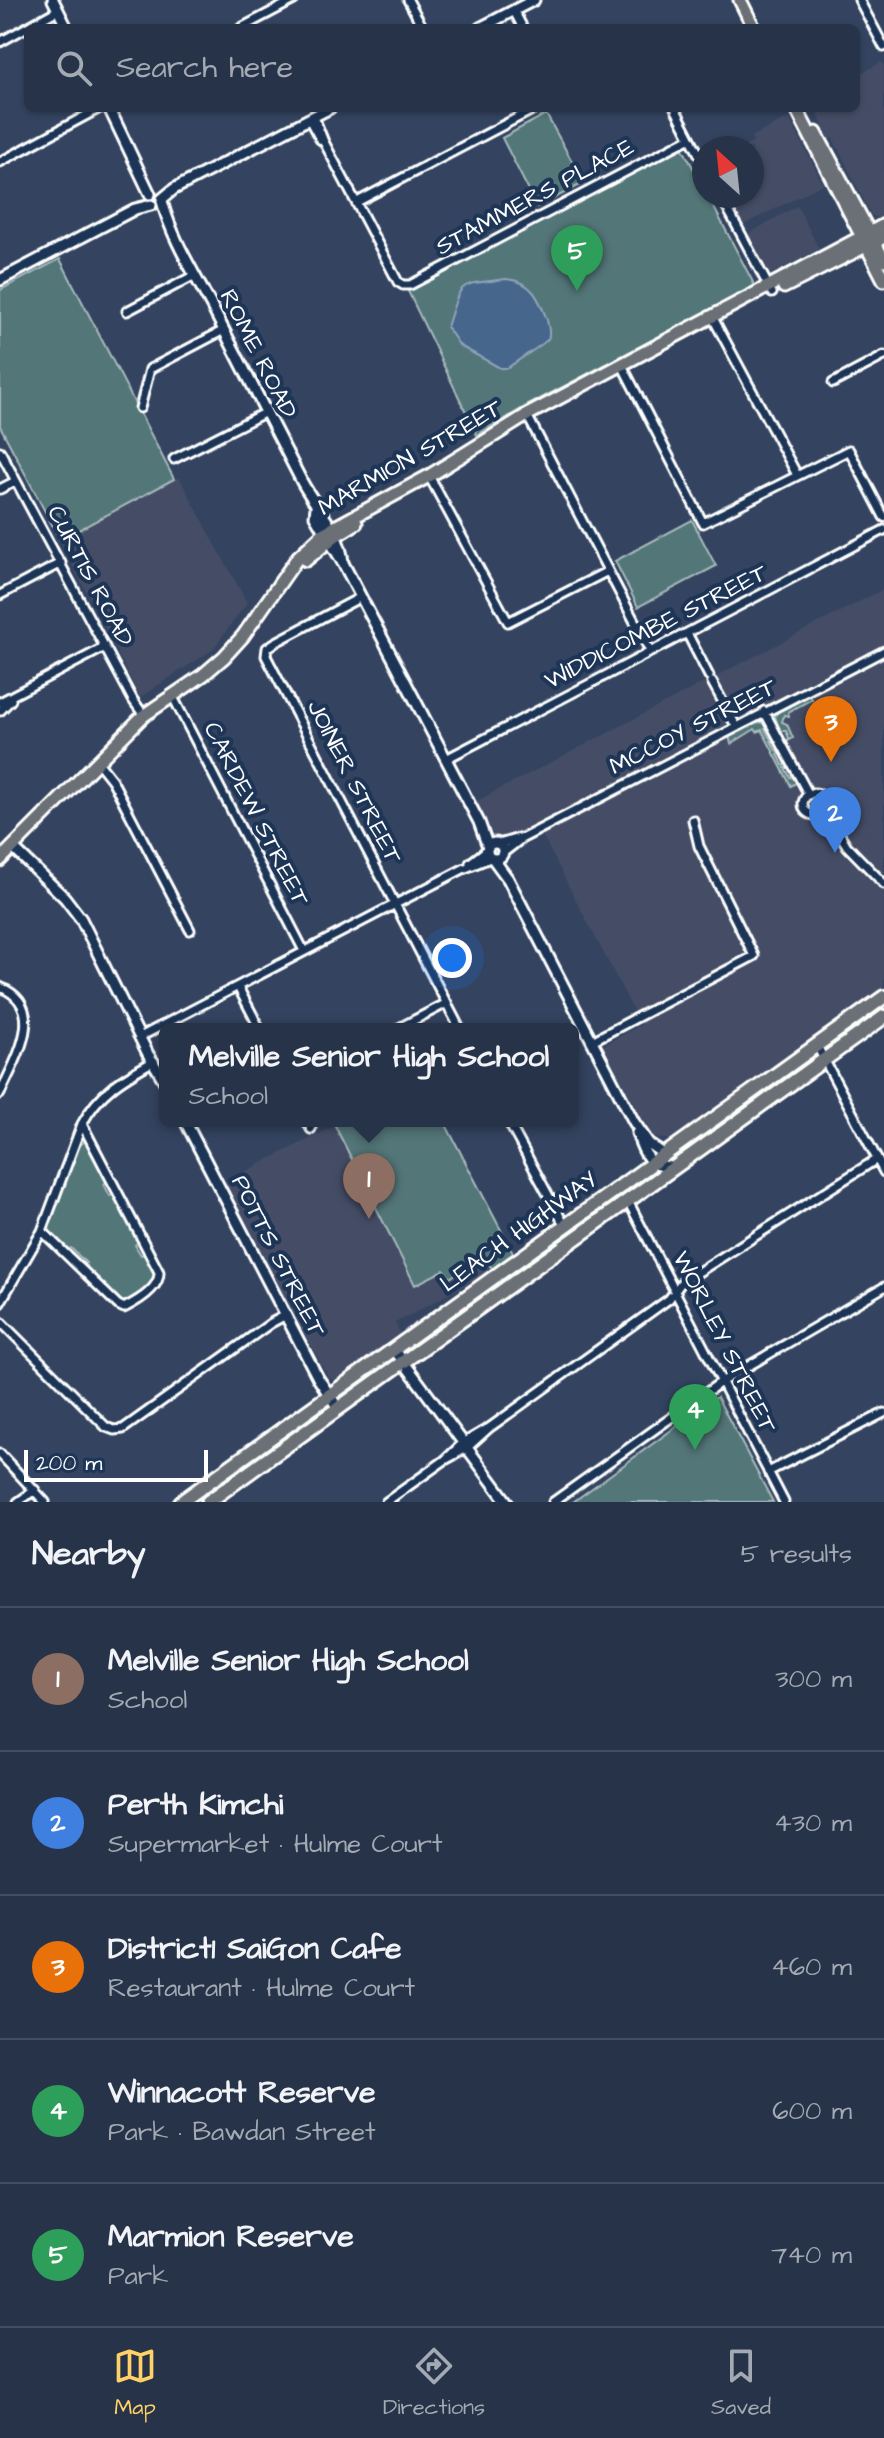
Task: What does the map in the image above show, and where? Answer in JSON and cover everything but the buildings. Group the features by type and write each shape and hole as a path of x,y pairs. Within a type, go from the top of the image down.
{"highway":[{"name":"LEACH HIGHWAY","path":"181,1502 884,997"},
{"name":"LEACH HIGHWAY","path":"208,1502 884,1017"}],"main road":[{"path":"740,0 752,24"},
{"path":"746,0 759,24"},
{"path":"798,112 884,260"},
{"path":"804,112 871,239 884,280"},
{"name":"MARMION STREET","path":"0,860 145,718 208,677 229,659 303,563 330,534 430,478 528,417 871,239 884,225"},
{"name":"MARMION STREET","path":"0,867 13,849"}],"street":[{"path":"249,24 294,0"},
{"path":"408,0 421,24"},
{"path":"488,24 534,0"},
{"path":"859,0 884,47"},
{"path":"25,24 55,3 65,24"},
{"path":"512,12 518,24"},
{"path":"0,42 24,25"},
{"path":"0,162 93,112"},
{"name":"ROME ROAD","path":"111,112 316,507 315,516 330,534 634,1122 649,1144 665,1155"},
{"path":"0,280 322,112"},
{"path":"311,118 357,202 528,112"},
{"path":"677,112 692,142"},
{"name":"STAMMERS PLACE","path":"357,202 398,282 410,285 690,138"},
{"path":"727,208 770,290"},
{"path":"127,311 195,275"},
{"path":"714,320 797,475"},
{"path":"140,408 150,369 224,330"},
{"path":"833,383 884,356"},
{"path":"623,368 703,523 849,450 884,517"},
{"path":"174,459 266,412"},
{"path":"528,417 650,651"},
{"name":"CURTIS ROAD","path":"0,451 145,718"},
{"path":"430,478 508,622 608,571"},
{"path":"0,489 16,481"},
{"name":"WIDDICOMBE STREET","path":"446,759 884,530"},
{"path":"0,595 61,563"},
{"name":"JOINER STREET","path":"361,597 276,642 267,648 266,656 457,1023"},
{"path":"687,633 736,726"},
{"path":"0,702 105,647"},
{"name":"MCCOY STREET","path":"167,1023 884,651"},
{"path":"0,711 15,695"},
{"name":"CARDEW STREET","path":"174,697 304,951"},
{"path":"764,711 809,795"},
{"path":"99,762 112,780 190,930"},
{"path":"809,795 803,802 807,813 817,815 824,808"},
{"path":"809,795 821,796 824,808 847,846 884,884"},
{"path":"592,1041 754,956 699,846 693,820"},
{"path":"13,849 72,906 159,1071"},
{"path":"0,987 22,1003 27,1025 0,1094"},
{"path":"238,987 257,1023"},
{"path":"409,1023 447,1003"},
{"name":"MCCOY STREET","path":"142,1036 159,1027"},
{"path":"817,1046 884,1172"},
{"path":"0,1303 42,1231 90,1109 112,1085 154,1061"},
{"name":"ROME ROAD","path":"634,1122 640,1141 653,1163"},
{"path":"42,1231 124,1308 156,1286 160,1279 82,1124"},
{"name":"POTTS STREET","path":"188,1127 338,1408"},
{"path":"511,1127 565,1226"},
{"path":"386,1502 480,1431 489,1428 669,1299 681,1283 877,1159"},
{"path":"653,1163 661,1167 676,1167"},
{"name":"WORLEY STREET","path":"628,1201 784,1502"},
{"path":"553,1502 721,1382 884,1287"},
{"path":"0,1321 106,1427 114,1430 123,1429 286,1315"},
{"path":"394,1349 507,1502"},
{"path":"768,1472 884,1413"},
{"path":"0,1454 45,1502"},
{"path":"18,1502 35,1490"}],"shaded area":[{"path":"882,62 884,66 884,215 877,218 871,215 817,112 860,112 860,74"},
{"path":"789,118 823,184 743,225 734,208 764,208 764,136 753,136"},
{"path":"797,206 819,249 769,275 748,234"},
{"path":"506,279 522,283 533,292 544,312 549,334 546,341 508,368 500,368 460,346 447,327 456,299 464,287"},
{"path":"179,477 247,603 212,650 140,697 60,540"},
{"path":"884,589 884,988 670,1140 652,1137 603,1046 641,1025 537,825 505,839 492,833 475,802"},
{"path":"332,1127 447,1127 514,1255 395,1323 400,1334 336,1381 329,1378 223,1183"}],"green space":[{"path":"546,114 584,183 537,207 502,138"},
{"path":"682,147 692,166 692,208 714,208 755,286 526,406 477,435 407,289"},
{"path":"60,259 174,479 60,540 0,426 0,290"},
{"path":"692,520 716,566 638,607 615,561"},
{"path":"809,694 812,699 788,712 789,716 784,715 782,722 787,724 793,738 785,743 789,738 786,731 780,731 775,716 780,709"},
{"path":"757,722 765,723 771,729 765,729 770,738 776,739 771,741 776,750 782,751 778,754 783,765 790,766 785,768 790,777 796,778 797,782 791,786 762,730 757,732 755,729 731,744 729,736"},
{"path":"336,1127 447,1127 514,1255 493,1270 483,1255 450,1278 444,1270 415,1285"},
{"path":"85,1141 108,1181 104,1184 110,1196 115,1194 140,1241 135,1245 141,1255 146,1253 154,1271 155,1277 150,1286 135,1298 125,1301 120,1302 83,1267 86,1263 71,1248 67,1251 50,1234 49,1225 79,1146"},
{"path":"717,1397 773,1502 573,1502"}],"place":[{"name":"Marmion Reserve","path":"577,291"},
{"name":"District1 SaiGon Cafe","path":"831,762"},
{"name":"Perth Kimchi","path":"835,853"},
{"name":"Melville Senior High School","path":"369,1219"},
{"name":"Winnacott Reserve","path":"695,1450"}]}
